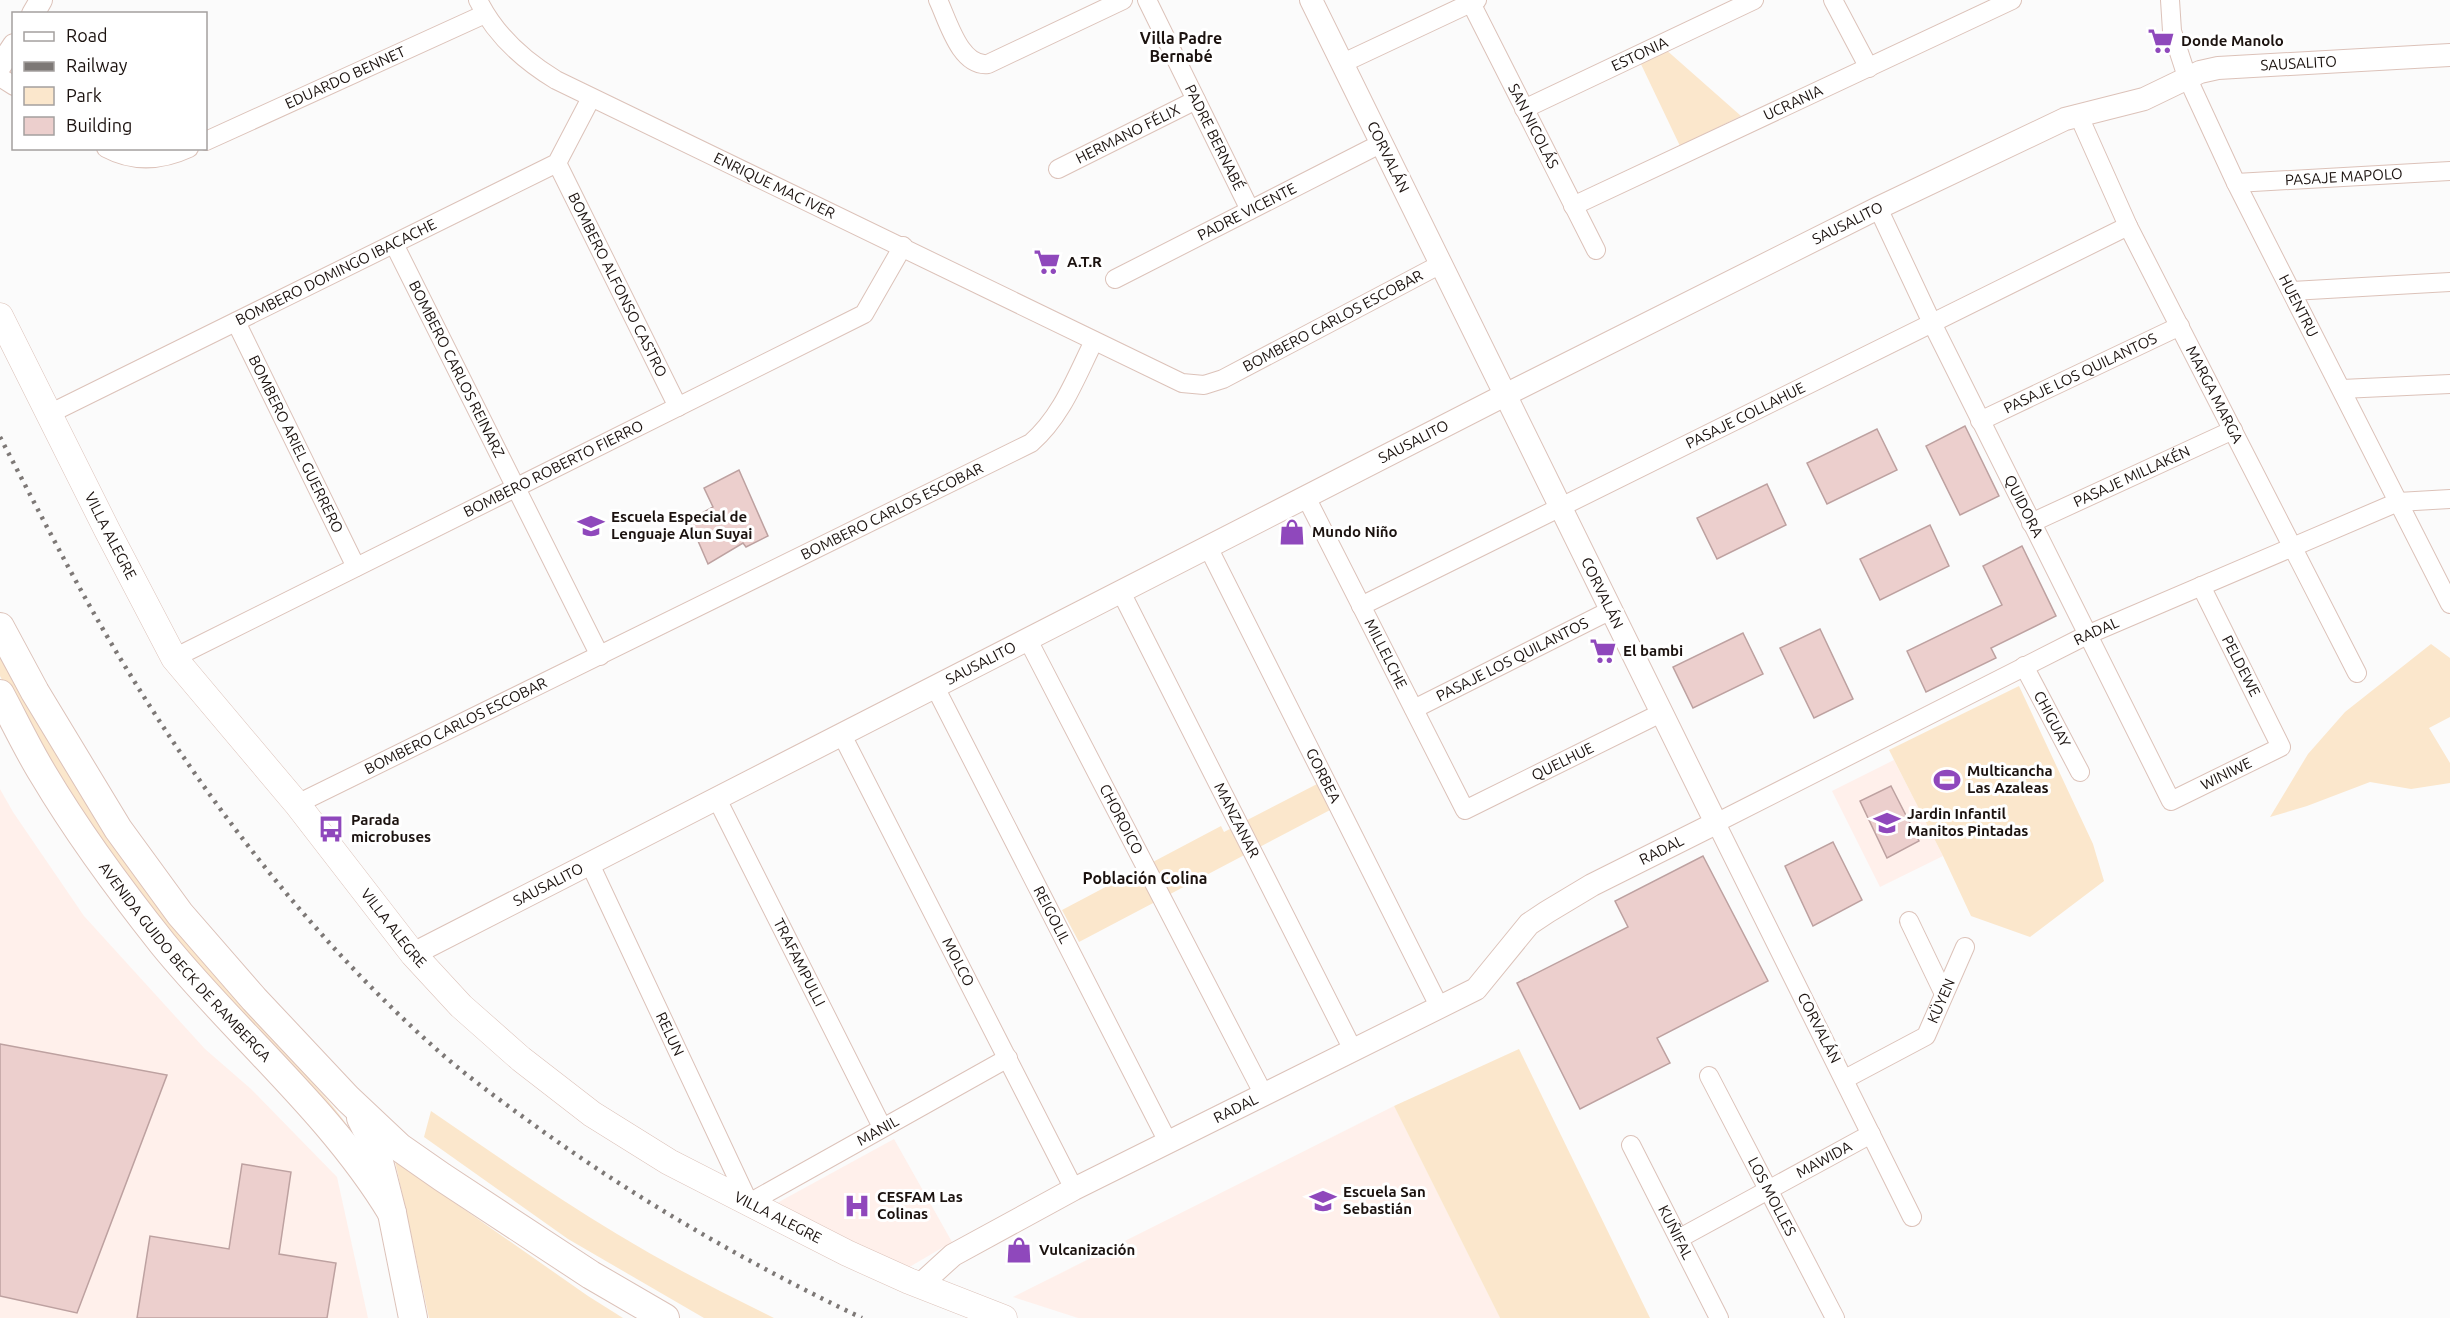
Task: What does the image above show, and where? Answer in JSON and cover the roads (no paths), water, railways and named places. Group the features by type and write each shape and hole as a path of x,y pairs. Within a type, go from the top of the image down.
{"main road":[{"name":"VILLA ALEGRE","path":"0,316 174,658 297,804 413,954 482,1026 592,1114 669,1162 847,1253 1004,1318"},
{"name":"AVENIDA GUIDO BECK DE RAMBERGA","path":"0,627 35,692 118,829 173,905 254,999 348,1099 399,1147 442,1177 591,1275 665,1318"},
{"name":"AVENIDA GUIDO BECK DE RAMBERGA","path":"0,694 42,774 94,853 152,929 339,1141 381,1194 392,1213"},
{"name":"AVENIDA GUIDO BECK DE RAMBERGA","path":"348,1099 364,1123 375,1146 392,1213 413,1318"}],"street":[{"path":"938,0 963,52 970,60 980,64 988,64 1123,0"},
{"name":"PADRE BERNABÉ","path":"1147,0 1250,210"},
{"name":"CORVALÁN","path":"1311,0 1380,144 1912,1217"},
{"name":"ESTONIA","path":"1524,109 1754,0"},
{"path":"1833,0 1869,68"},
{"name":"UCRANIA","path":"1573,206 2012,0"},
{"name":"HUENTRU","path":"2170,0 2172,31 2187,77 2236,183 2450,604"},
{"path":"1343,63 1474,1"},
{"name":"SAN NICOLÁS","path":"1474,1 1524,109 1596,250"},
{"name":"ENRIQUE MAC IVER","path":"482,7 508,44 523,58 556,80 903,246 1094,341"},
{"name":"EDUARDO BENNET","path":"207,141 482,7"},
{"path":"0,66 12,48"},
{"name":"SAUSALITO","path":"413,954 1505,395 1878,208 2078,114 2110,109 2144,99 2187,77 2218,68 2450,55"},
{"path":"557,163 591,98"},
{"name":"HERMANO FÉLIX","path":"1058,169 1197,100"},
{"name":"MARGA MARGA","path":"2078,114 2128,226 2358,673"},
{"name":"PADRE VICENTE","path":"1115,279 1380,144"},
{"path":"110,150 141,159 173,156 185,150"},
{"name":"BOMBERO DOMINGO IBACACHE","path":"49,414 557,163"},
{"name":"BOMBERO ALFONSO CASTRO","path":"557,163 678,407"},
{"name":"PASAJE MAPOLO","path":"2236,183 2450,171"},
{"name":"QUIDORA","path":"1878,208 1980,421 2171,801"},
{"name":"PASAJE COLLAHUE","path":"1361,606 2128,226"},
{"name":"BOMBERO CARLOS REINARZ","path":"394,244 600,656"},
{"name":"BOMBERO ROBERTO FIERRO","path":"174,658 864,314 903,246"},
{"name":"BOMBERO CARLOS ESCOBAR","path":"297,804 1030,443 1042,433 1060,411 1094,341 1182,383 1204,385 1213,383 1441,264"},
{"path":"2292,291 2450,282"},
{"name":"BOMBERO ARIEL GUERRERO","path":"236,322 357,567"},
{"name":"PASAJE LOS QUILANTOS","path":"1980,421 2180,326"},
{"path":"2342,389 2450,384"},
{"name":"PASAJE MILLAKÉN","path":"2031,523 2233,430"},
{"name":"MILLELCHE","path":"1306,497 1465,810"},
{"name":"RADAL","path":"920,1285 953,1255 1074,1189 1476,989 1529,924 1592,885 2087,635 2398,502 2450,499"},
{"name":"GORBEA","path":"1208,547 1439,1006"},
{"name":"PELDEWE","path":"2201,586 2281,747"},
{"name":"MANZANAR","path":"1121,592 1353,1050"},
{"name":"PASAJE LOS QUILANTOS","path":"1414,710 1611,610"},
{"name":"CHOROICO","path":"1028,640 1264,1095"},
{"name":"CHIGUAY","path":"2024,666 2080,772"},
{"name":"REIGOLIL","path":"936,687 1168,1142"},
{"name":"QUELHUE","path":"1465,810 1661,713"},
{"name":"MOLCO","path":"842,735 1074,1189"},
{"name":"WINIWE","path":"2171,801 2281,747"},
{"name":"TRAFAMPULLI","path":"717,799 882,1127"},
{"name":"RELUN","path":"590,864 749,1203"},
{"path":"1909,921 1944,994"},
{"name":"KÜYEN","path":"1845,1079 1926,1036 1965,946"},
{"name":"MANIL","path":"749,1203 1008,1058"},
{"name":"LOS MOLLES","path":"1709,1076 1835,1318"},
{"name":"MAWIDA","path":"1680,1238 1871,1134"},
{"name":"KUÑIFAL","path":"1631,1145 1719,1318"}],"railway":[{"path":"0,437 96,617 196,776 270,873 349,964 391,1007 469,1077 609,1177 691,1228 818,1297 862,1318"}],"place":[{"name":"Donde Manolo","path":"2161,41"},
{"name":"A.T.R","path":"1047,262"},
{"name":"Escuela Especial de Lenguaje Alun Suyai","path":"591,526"},
{"name":"Mundo Niño","path":"1292,532"},
{"name":"El bambi","path":"1603,651"},
{"name":"Multicancha Las Azaleas","path":"1947,780"},
{"name":"Jardin Infantil Manitos Pintadas","path":"1887,823"},
{"name":"Parada microbuses","path":"331,829"},
{"name":"Escuela San Sebastián","path":"1323,1201"},
{"name":"CESFAM Las Colinas","path":"857,1206"},
{"name":"Vulcanización","path":"1019,1250"}],"district":[{"name":"Villa Padre Bernabé","path":"1181,47"},
{"name":"Población Colina","path":"1145,878"}]}
